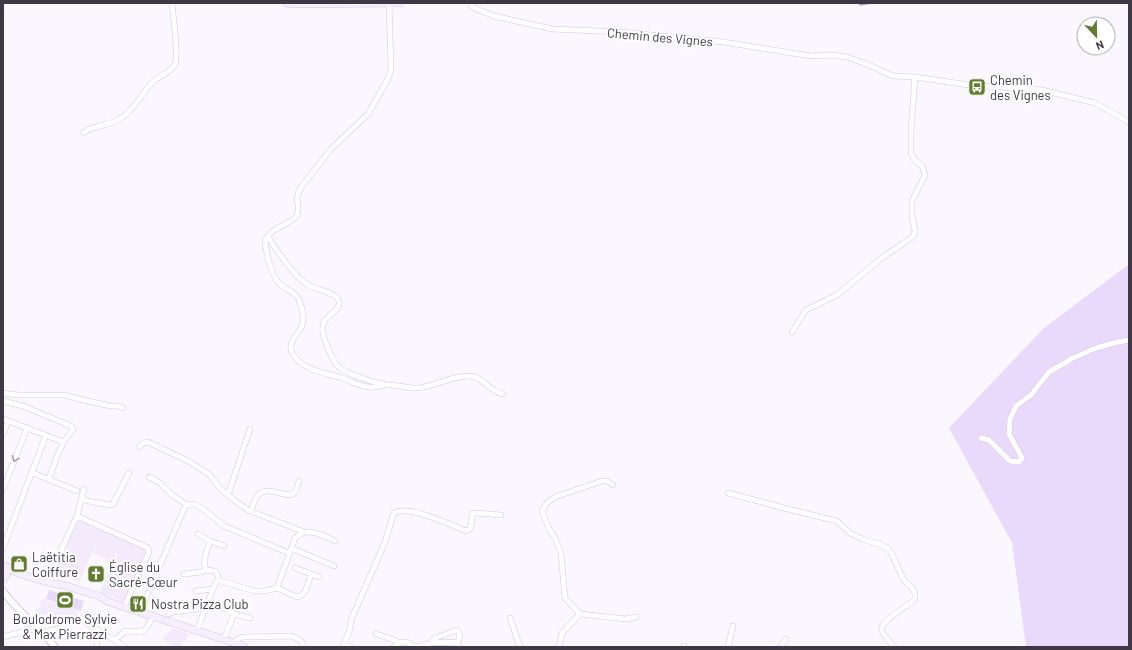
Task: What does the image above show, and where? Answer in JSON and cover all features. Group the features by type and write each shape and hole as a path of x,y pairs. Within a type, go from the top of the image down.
{"main road":[{"path":"287,3 400,3"},
{"path":"3,566 6,571 4,577 20,574"},
{"path":"3,566 20,574 52,584 64,585 99,596 109,602 197,630 244,647"}],"street":[{"path":"84,133 88,129 117,121 125,116 155,80 175,65 176,53 172,3"},
{"path":"386,385 370,388 303,365 294,356 291,350 291,344 302,326 303,314 299,299 295,294 279,283 273,273 265,249 265,240 276,229 290,222 298,214 299,209 297,198 298,192 302,186 331,149 368,114 388,79 391,69 388,4"},
{"name":"Chemin des Vignes","path":"468,4 494,16 552,29 621,32 723,42 811,56 832,55 847,57 893,76 969,85 1042,90 1094,103 1129,122"},
{"path":"792,332 806,310 837,295 883,257 914,236 915,230 912,216 912,201 924,175 922,166 914,159 911,153 915,78"},
{"path":"268,236 298,278 308,285 333,294 338,298 340,302 339,307 327,316 324,321 323,328 325,341 332,357 339,367 374,383 418,388 470,376 480,379 491,389 503,394"},
{"path":"981,438 990,440 1010,461 1019,462 1022,458 1009,434 1010,419 1016,406 1031,395 1049,372 1073,358 1096,348 1129,340"},
{"path":"3,393 18,396 64,395 89,402 123,408"},
{"path":"3,401 23,406 73,428 62,444 49,479"},
{"path":"3,435 6,420 61,441 62,444"},
{"path":"3,490 27,428"},
{"path":"228,495 250,429"},
{"path":"3,548 46,435"},
{"path":"139,448 142,443 148,442 190,462 209,474 228,495 240,505 251,511 304,532 312,532 335,541"},
{"path":"31,472 77,491"},
{"path":"81,499 111,505 113,504 129,473"},
{"path":"149,477 160,483 172,495 187,505 194,504 224,526 334,566"},
{"path":"251,511 256,497 261,493 273,491 290,495 296,492 299,481"},
{"path":"613,485 607,481 602,481 555,497 542,511 561,553 565,598 580,614 626,619 636,617"},
{"path":"52,584 63,546 77,516 84,489"},
{"path":"728,493 780,508 837,521 850,533 887,548 891,552 903,579 915,593 915,598 913,601 893,615 882,626 881,629 883,633 894,647"},
{"path":"141,613 178,522 187,505"},
{"path":"351,647 344,646 351,620 385,542 394,513 400,511 422,514 466,531 471,528 473,514 501,515"},
{"path":"77,516 148,548 149,552 124,607"},
{"path":"277,588 295,538 304,532"},
{"path":"198,534 210,541 224,546"},
{"path":"206,570 203,560 210,541"},
{"path":"295,568 319,577"},
{"path":"184,574 206,570 216,572 218,575 218,580 197,630"},
{"path":"218,580 254,591 265,591 277,588 300,596 304,593 311,574"},
{"path":"4,577 4,592 54,646"},
{"path":"196,591 213,589"},
{"path":"218,605 234,614 250,618"},
{"path":"169,614 173,612 206,608"},
{"path":"224,639 234,614"},
{"path":"559,647 562,633 580,614"},
{"path":"115,640 125,631 143,632 148,627 153,616"},
{"path":"3,637 75,618 81,619 124,647"},
{"path":"510,618 520,647"},
{"path":"728,647 733,626"},
{"path":"394,647 400,643 407,642 414,647 431,644 458,644 460,632 457,630 433,639 431,644"},
{"path":"97,647 99,631"},
{"path":"376,634 400,643"},
{"path":"235,643 243,637 291,636 301,641 304,647"},
{"path":"780,647 786,639"}],"shaded area":[{"path":"1129,264 1129,647 1026,647 1012,543 949,428 1044,328"},
{"path":"79,519 147,550 124,602 100,592 118,554 116,553 113,562 93,553 97,544 79,582 56,572 67,548 64,547 71,532 73,533"},
{"name":"Boulodrome Sylvie & Max Pierrazzi","path":"49,590 84,601 81,611 46,599"},
{"path":"42,599 74,609 74,611 77,610 78,615 42,624 41,620 38,621 35,617"},
{"path":"172,628 189,633 185,642 182,642 181,645 183,647 174,647 163,639"}],"waterway":[{"path":"859,3 860,5 872,3"}],"place":[{"name":"Chemin des Vignes","path":"977,87"},
{"name":"Laëtitia Coiffure","path":"19,564"},
{"name":"Église du Sacré-Cœur","path":"96,574"},
{"name":"Boulodrome Sylvie & Max Pierrazzi","path":"65,600"},
{"name":"Nostra Pizza Club","path":"138,604"}]}
